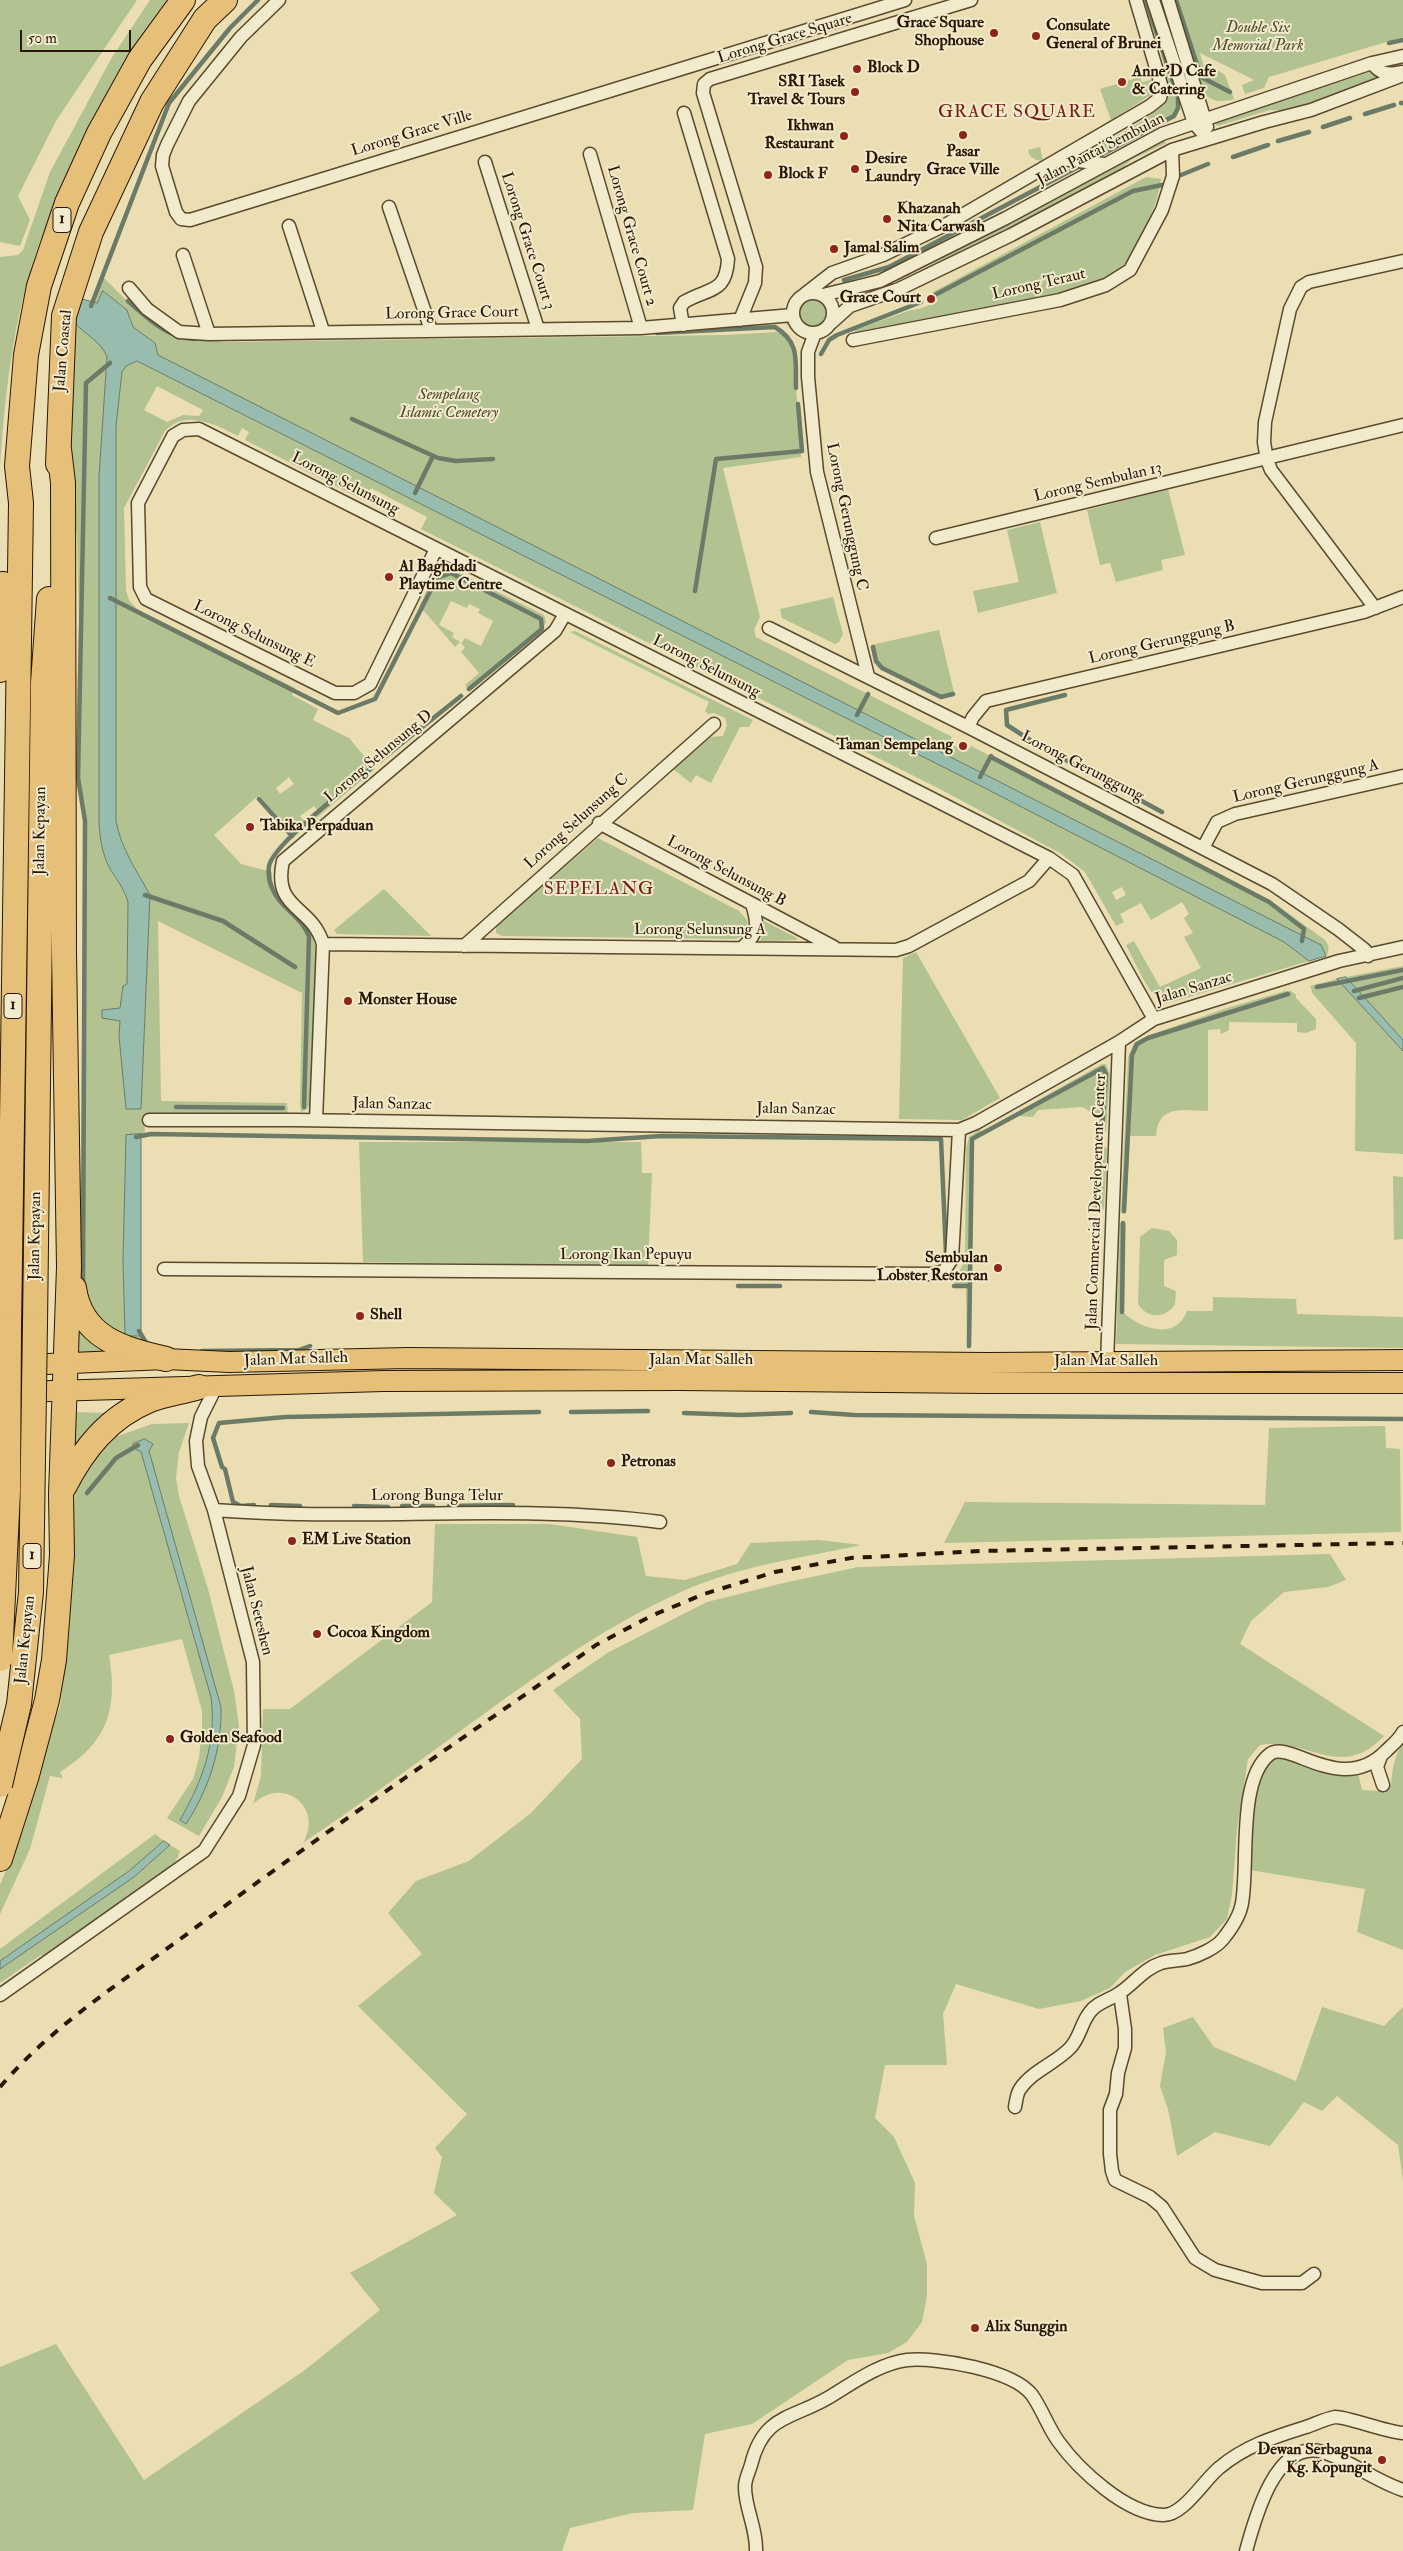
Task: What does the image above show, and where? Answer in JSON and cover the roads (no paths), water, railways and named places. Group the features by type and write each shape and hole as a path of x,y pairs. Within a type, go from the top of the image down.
{"highway":[{"name":"Jalan Coastal","path":"8,678 8,502 17,466 29,338 39,286 67,204 99,133 140,59 183,0"},
{"name":"Jalan Coastal","path":"43,683 59,449 64,316 91,232 152,102 205,19 225,0"},
{"path":"0,1859 27,1775 47,1700 54,1660 62,1555 61,1494 69,1267 64,952 63,483 59,449"},
{"name":"Jalan Kepayan","path":"0,1659 8,1491 8,678"},
{"name":"Jalan Kepayan","path":"0,1785 19,1704 31,1592 43,683"},
{"path":"69,1267 81,1316 96,1332 129,1350 166,1359"},
{"path":"61,1494 77,1461 88,1445 126,1412 151,1400 207,1387"}],"main road":[{"name":"Jalan Mat Salleh","path":"0,1366 166,1359 229,1362 408,1358 1107,1363 1403,1360"},
{"name":"Jalan Mat Salleh","path":"0,1393 383,1381 671,1380 986,1384 1403,1383"}],"street":[{"name":"Lorong Grace Ville","path":"279,0 241,37 189,101 167,145 163,155 162,166 176,212 181,219 190,220 905,0"},
{"name":"Lorong Grace Square","path":"740,320 755,283 756,267 703,93 704,84 710,79 971,0"},
{"path":"804,294 817,292 828,299 834,310 831,323 827,328 815,333 809,333 798,327 793,315 795,302 804,294 832,273 883,255 946,224 1061,159 1150,106 1160,98 1162,88 1160,75 1136,0"},
{"path":"1154,0 1208,139"},
{"path":"1168,0 1200,121"},
{"name":"Jalan Pantai Sembulan","path":"823,295 880,281 1006,218 1162,134 1372,63 1403,56"},
{"path":"1372,63 1378,71 1389,74 1403,71"},
{"name":"Jalan Pantai Sembulan","path":"831,323 850,306 899,289 1010,235 1172,150 1311,110 1403,76"},
{"path":"683,325 680,308 684,302 722,284 727,277 728,259 684,113"},
{"name":"Lorong Teraut","path":"853,340 1060,300 1106,285 1130,270 1162,210 1173,176 1172,150"},
{"name":"Lorong Grace Court 2","path":"590,154 641,328"},
{"path":"1061,159 1104,164"},
{"name":"Lorong Grace Court 3","path":"485,162 538,329"},
{"path":"389,207 431,330"},
{"path":"289,226 323,331"},
{"path":"183,255 209,334"},
{"path":"1375,608 1271,470 1264,442 1265,422 1290,309 1298,292 1309,282 1403,260"},
{"name":"Lorong Grace Court","path":"129,288 147,309 179,332 209,334 641,328 793,315"},
{"name":"Lorong Gerunggung C","path":"815,333 808,352 808,377 817,472 868,676"},
{"name":"Lorong Sembulan 13","path":"936,538 1267,460 1403,425"},
{"name":"Lorong Selunsung","path":"173,436 184,430 199,429 215,436 1049,858 1073,875 1081,885 1154,1019"},
{"name":"Lorong Selunsung E","path":"173,436 138,503 140,587 146,599 335,693 354,693 370,684 436,549"},
{"name":"Lorong Gerunggung B","path":"968,727 973,717 986,701 1375,608 1403,597"},
{"name":"Lorong Selunsung D","path":"316,1120 323,944 320,934 311,921 291,902 281,889 280,876 283,861 294,849 555,631 565,614"},
{"name":"Lorong Gerunggung","path":"769,628 868,676 1272,884 1338,929 1365,950 1368,956"},
{"name":"Lorong Selunsung C","path":"464,946 599,824 714,724"},
{"name":"Lorong Gerunggung A","path":"1203,848 1217,822 1235,814 1403,776"},
{"name":"Lorong Selunsung B","path":"599,824 837,949"},
{"name":"Lorong Selunsung A","path":"323,944 896,950 909,946 1029,881 1049,858"},
{"path":"743,947 754,938 758,922 752,904"},
{"name":"Jalan Sanzac","path":"149,1120 316,1120 959,1130 976,1123 1119,1042 1154,1019 1339,961 1403,947"},
{"name":"Jalan Commercial Developement Center","path":"1107,1363 1119,1042"},
{"name":"Lorong Ikan Pepuyu","path":"164,1269 932,1274 944,1271 952,1258 959,1130"},
{"name":"Jalan Seteshen","path":"0,1994 204,1851 239,1796 254,1745 253,1662 214,1510 198,1466 196,1441 207,1387"},
{"name":"Lorong Bunga Telur","path":"214,1510 261,1514 540,1513 612,1516 660,1522"},
{"path":"1015,2107 1020,2089 1071,2047 1090,2011 1120,1994 1134,1980 1160,1963 1186,1959 1202,1953 1221,1942 1242,1904 1247,1823 1252,1786 1262,1761 1273,1752 1286,1751 1317,1765 1340,1769 1357,1768 1381,1756 1403,1732"},
{"path":"1381,1756 1377,1767 1382,1785"},
{"name":"Jalan Seteshen","path":"0,1987 18,1981"},
{"path":"1120,1994 1125,2028 1125,2048 1110,2120 1110,2154 1112,2171 1116,2180 1150,2197 1162,2207 1196,2258 1215,2270 1262,2283 1302,2283 1314,2274"},
{"path":"756,2551 757,2535 748,2506 745,2485 752,2454 760,2438 773,2423 813,2407 861,2376 906,2360 934,2361 1007,2378 1031,2394 1058,2441 1085,2471 1126,2502 1152,2514 1166,2516 1173,2514 1184,2506 1217,2469 1231,2458 1264,2440 1288,2432 1336,2417 1387,2432 1403,2433"},
{"path":"1246,2551 1276,2471 1294,2454 1307,2450 1321,2451 1384,2484 1403,2490"}],"waterway":[{"path":"91,306 169,103 230,28 258,0"},
{"path":"1093,159 1174,116 1178,108 1178,97 1146,0"},
{"path":"1176,0 1201,77 1230,92"},
{"path":"1389,43 1403,40"},
{"path":"1365,114 1394,105"},
{"path":"1323,127 1350,118"},
{"path":"1278,141 1309,132"},
{"path":"1233,157 1268,145"},
{"path":"1181,175 1208,164"},
{"path":"844,280 889,267 1078,167"},
{"path":"933,296 1133,191 1162,185"},
{"path":"128,301 151,321 167,331 185,338 195,339"},
{"path":"821,354 829,340 837,335 921,302"},
{"path":"657,333 775,327 789,339 793,346 796,361 796,388"},
{"path":"83,1286 85,821 78,778 86,383 110,363"},
{"path":"695,591 716,459 802,451 798,404"},
{"path":"352,419 438,458 456,461 493,459"},
{"path":"415,493 433,456"},
{"path":"110,598 338,713 375,699 437,578 451,573 541,619 542,629 469,689"},
{"path":"873,647 876,661 882,668 941,697 953,694"},
{"path":"857,715 868,694"},
{"path":"1030,740 1007,725 1006,710 1065,695"},
{"path":"381,760 461,696"},
{"path":"1044,748 1124,792"},
{"path":"980,777 991,756"},
{"path":"991,757 1269,902 1304,929 1302,941"},
{"path":"304,1107 309,936 301,923 276,895 269,880 269,866 274,856 298,830 370,769"},
{"path":"259,799 292,836"},
{"path":"1138,799 1162,812"},
{"path":"145,895 223,921 295,967"},
{"path":"1317,987 1403,970"},
{"path":"1354,991 1403,978"},
{"path":"1359,998 1403,987"},
{"path":"1124,1211 1132,1055 1137,1044 1148,1038 1288,994"},
{"path":"969,1346 972,1139 1103,1068 1106,1074 1102,1131"},
{"path":"176,1107 283,1108"},
{"path":"136,1137 151,1134 587,1141 661,1136 941,1139 946,1254"},
{"path":"1098,1207 1101,1144"},
{"path":"1122,1312 1123,1223"},
{"path":"738,1286 780,1286"},
{"path":"954,1286 970,1286"},
{"path":"139,1331 148,1346"},
{"path":"202,1351 299,1350 310,1346"},
{"path":"571,1412 648,1411"},
{"path":"254,1505 241,1506 233,1502 225,1469 222,1467 213,1438 219,1423 285,1417 539,1412"},
{"path":"811,1412 854,1415 1403,1419"},
{"path":"684,1413 741,1415 791,1413"},
{"path":"87,1493 116,1458 138,1445"},
{"path":"271,1505 300,1506"},
{"path":"449,1506 513,1505"},
{"path":"354,1506 388,1507"},
{"path":"402,1506 433,1506"}],"railway":[{"path":"0,2087 20,2065 64,2025 285,1862 596,1645 651,1616 704,1594 775,1572 851,1558 981,1551 1403,1543"}],"place":[{"name":"Grace Square Shophouse","path":"994,33"},
{"name":"Consulate General of Brunei","path":"1036,36"},
{"name":"Block D","path":"857,69"},
{"name":"Anne'D Cafe & Catering","path":"1122,82"},
{"name":"SRI Tasek Travel & Tours","path":"855,92"},
{"name":"Pasar Grace Ville","path":"963,135"},
{"name":"Ikhwan Restaurant","path":"844,136"},
{"name":"Desire Laundry","path":"855,169"},
{"name":"Block F","path":"768,175"},
{"name":"Khazanah Nita Carwash","path":"887,219"},
{"name":"Jamal Salim","path":"834,249"},
{"name":"Grace Court","path":"931,299"},
{"name":"Al Baghdadi Playtime Centre","path":"389,577"},
{"name":"Taman Sempelang","path":"963,746"},
{"name":"Tabika Perpaduan","path":"250,827"},
{"name":"Monster House","path":"348,1001"},
{"name":"Sembulan Lobster Restoran","path":"998,1268"},
{"name":"Shell","path":"360,1316"},
{"name":"Petronas","path":"611,1463"},
{"name":"EM Live Station","path":"292,1541"},
{"name":"Cocoa Kingdom","path":"317,1634"},
{"name":"Golden Seafood","path":"170,1739"},
{"name":"Alix Sunggin","path":"975,2328"},
{"name":"Dewan Serbaguna Kg. Kopungit","path":"1382,2460"}],"district":[{"name":"GRACE SQUARE","path":"1017,113"},
{"name":"SEPELANG","path":"599,890"}],"park label":[{"name":"Double Six Memorial Park","path":"1258,38"},
{"name":"Sempelang Islamic Cemetery","path":"449,405"}]}
